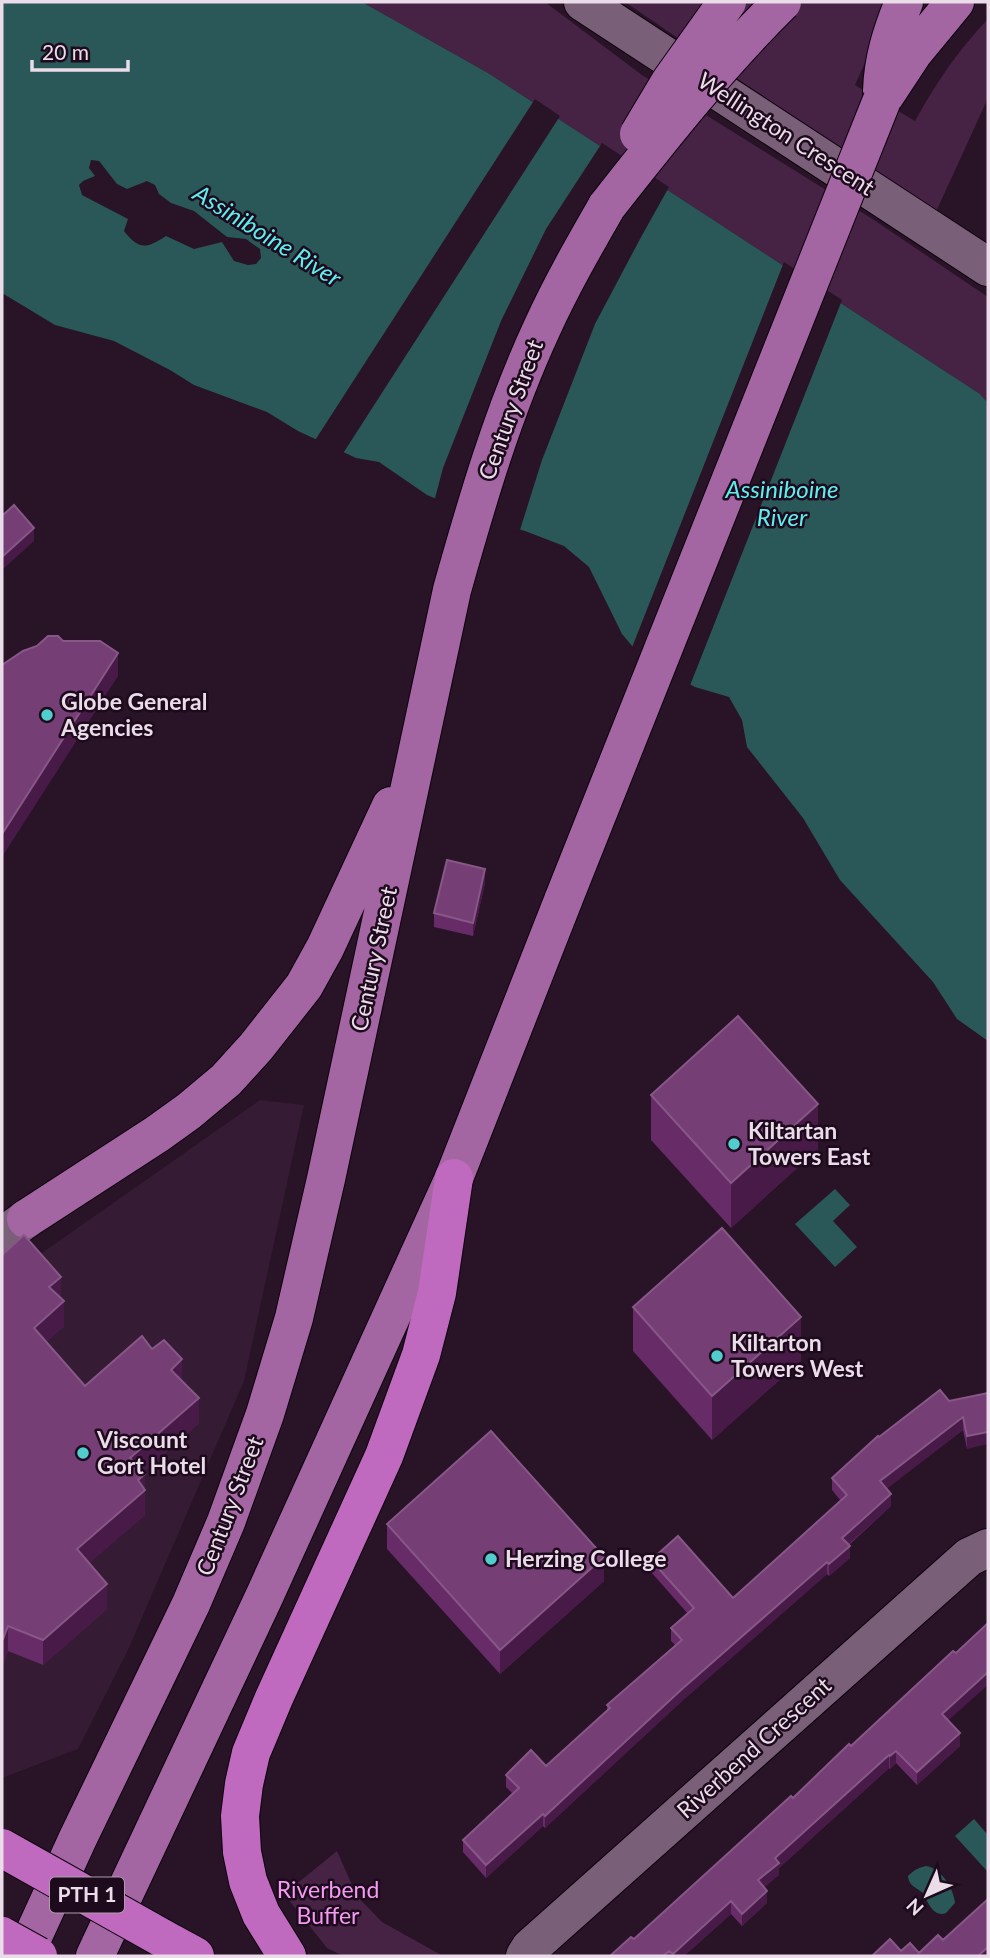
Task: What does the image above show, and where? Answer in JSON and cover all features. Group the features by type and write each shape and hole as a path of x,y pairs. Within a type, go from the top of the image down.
{"highway":[{"path":"287,1956 261,1914 248,1881 242,1852 240,1816 244,1784 251,1753 384,1456 421,1355 437,1293 454,1178"},
{"name":"PTH 1","path":"2,1848 183,1950"},
{"path":"2,1936 38,1956"}],"main road":[{"path":"607,206 631,149 670,82 727,2"},
{"name":"Century Street","path":"24,1956 191,1604 248,1466 265,1414 294,1318 327,1179 452,590 500,433 542,327 607,206 688,104 782,2"},
{"path":"882,100 883,71 893,29 904,2"},
{"path":"95,1956 264,1597 454,1178 815,263 882,100 920,44 955,2"},
{"path":"14,1228 188,1111 226,1080 257,1047 304,986 325,948 420,744"}],"street":[{"name":"Wellington Crescent","path":"583,2 988,267"},
{"name":"Riverbend Crescent","path":"524,1956 969,1557 988,1548"}],"shaded area":[{"path":"260,1100 304,1105 244,1381 128,1650 78,1749 2,1778 2,1281"}],"green space":[{"path":"362,2 545,2 642,75 874,220 988,297 988,403 980,394 488,73"},
{"path":"625,2 892,2 855,85 915,121 948,67 988,19 988,98 935,214"},
{"name":"Riverbend Buffer","path":"337,1851 357,1896 382,1922 443,1956 343,1956 327,1948 284,1894"}],"water":[{"name":"Assiniboine River","path":"2,2 362,2 488,73 980,394 988,403 988,1041 957,1019 933,982 840,880 803,818 747,747 742,720 729,697 695,687 643,659 622,634 589,567 564,546 489,521 427,495 379,462 356,458 298,431 267,412 194,385 114,341 55,325 2,293","holes":["91,160 99,161 117,184 127,189 147,181 155,185 159,194 171,203 194,211 227,237 246,239 260,249 261,258 256,264 248,265 234,261 222,242 194,249 166,236 143,246 134,242 124,231 128,219 82,195 79,185 95,176 89,168"]},
{"path":"835,1189 850,1205 833,1221 857,1247 835,1267 795,1224"},
{"path":"974,1819 988,1835 987,1871 955,1836"},
{"path":"926,1866 942,1875 952,1892 955,1903 946,1913 935,1911 924,1894 909,1880 908,1876 912,1872"}],"pier":[{"path":"535,99 560,116 342,455 314,442"},
{"path":"602,143 669,187 595,324 542,460 519,533 487,524 434,502 443,468 501,321 546,229"},
{"path":"784,262 842,300 689,688 641,662 631,650"}],"building":[{"path":"14,505 34,528 2,557 2,516"},
{"name":"Globe General Agencies","path":"48,636 58,636 63,641 100,641 118,653 2,834 2,665 23,651 37,646"},
{"path":"447,860 485,869 473,923 434,913"},
{"path":"738,1016 818,1104 731,1183 651,1095"},
{"path":"722,1228 801,1317 712,1396 633,1307"},
{"name":"Viscount Gort Hotel","path":"24,1235 61,1277 49,1287 64,1301 34,1328 85,1386 142,1336 152,1349 164,1340 182,1359 171,1370 199,1398 130,1458 145,1474 138,1480 145,1490 77,1549 107,1584 43,1640 8,1626 2,1639 2,1255"},
{"path":"940,1390 949,1401 988,1393 988,1432 967,1436 963,1417 880,1481 891,1494 842,1538 850,1546 829,1564 827,1562 682,1689 545,1816 543,1814 486,1865 463,1840 519,1788 506,1775 531,1750 546,1766 610,1708 607,1705 682,1640 671,1628 694,1608 651,1560 678,1536 733,1598 847,1495 832,1478 878,1436"},
{"name":"Herzing College","path":"491,1431 604,1557 500,1650 387,1524"},
{"path":"988,1623 988,1672 942,1714 960,1733 917,1772 896,1751 889,1755 775,1858 779,1863 758,1880 767,1891 742,1914 731,1901 673,1954 669,1951 663,1956 610,1956 631,1937 634,1939 791,1796 793,1798 849,1744 851,1746 953,1651 956,1653"},
{"path":"988,1899 988,1947 978,1956 872,1956 890,1939 901,1951 910,1943 919,1953 938,1935 943,1940"}],"place":[{"name":"Globe General Agencies","path":"47,715"},
{"name":"Kiltartan Towers East","path":"734,1144"},
{"name":"Kiltarton Towers West","path":"717,1356"},
{"name":"Viscount Gort Hotel","path":"83,1453"},
{"name":"Herzing College","path":"491,1559"}]}
